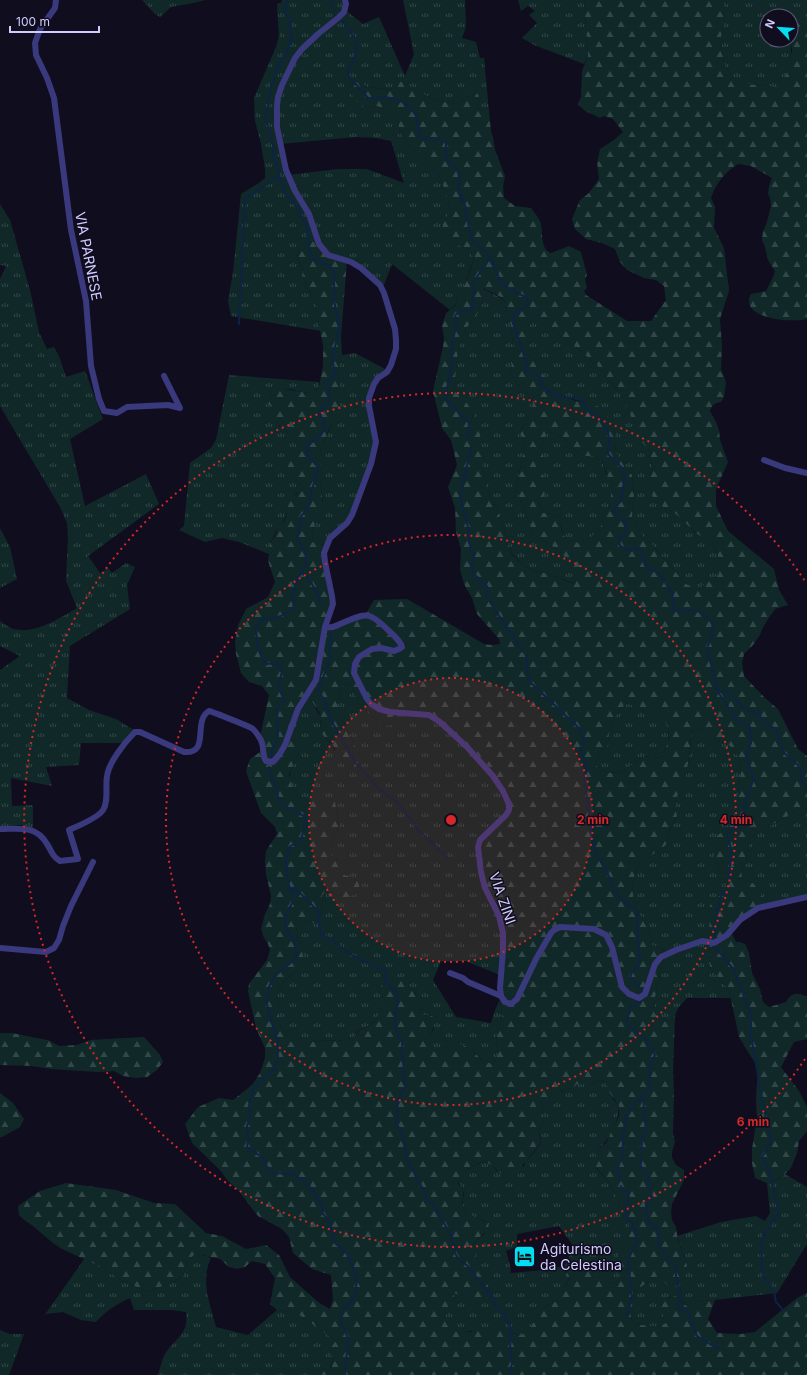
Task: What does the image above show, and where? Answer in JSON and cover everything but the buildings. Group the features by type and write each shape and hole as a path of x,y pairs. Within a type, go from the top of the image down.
{"street":[{"name":"VIA PARNESE","path":"56,0 55,8 40,30 35,43 36,55 54,98 72,230 86,301 91,366 94,382 104,411 117,413 127,407 168,405 180,408 164,376"},
{"path":"0,829 23,828 34,830 40,833 53,856 60,861 78,858 69,830 99,814 103,810 106,804 107,776 110,766 126,742 135,732 140,732 184,752 195,751 198,746 204,714 209,711 214,712 252,728 262,742 264,758 266,761 273,762 285,744 298,709 316,680 325,627 332,604 332,596 324,553 330,538 347,523 352,515 371,464 376,442 369,406 369,398 378,378 387,372 391,365 396,349 393,322 384,292 380,285 361,268 351,262 328,255 319,244 309,214 295,191 286,170 277,127 276,106 282,85 295,58 302,49 344,12 346,4 345,0"},
{"path":"764,460 785,468 807,473"},
{"name":"VIA ZINI","path":"325,627 330,628 360,616 374,616 400,641 402,647 394,651 381,648 372,649 359,657 355,664 354,673 367,699 371,704 379,709 390,712 423,714 434,718 481,761 503,791 510,804 506,815 480,840 478,847 481,872 485,888 500,916 503,950 500,988 501,996"},
{"path":"0,948 46,952 54,948 59,940 71,906 92,862"},
{"path":"450,973 501,996 505,1002 512,1004 517,999 536,959 550,934 554,930 560,926 594,929 606,936 612,947 622,987 629,994 639,998 644,994 655,964 661,957 702,941 714,943 727,935 740,920 758,908 807,897"}],"green space":[{"path":"142,0 205,0 171,7 160,17 155,14"},
{"path":"282,0 344,0 344,9 363,24 379,17 405,76 414,54 403,0 465,0 466,27 462,38 476,42 480,58 484,58 489,111 479,111 477,107 479,98 477,94 473,93 457,104 434,100 398,80 394,90 368,87 357,82 364,107 377,106 392,112 397,119 400,132 406,141 414,151 425,159 440,177 449,202 450,212 443,223 456,244 470,250 474,259 461,294 450,310 392,264 382,290 377,281 347,261 297,254 305,282 315,300 321,331 231,316 228,301 233,272 241,194 265,178 261,144 255,121 254,98 276,47 279,36 277,5 278,3 281,3","holes":["356,137 376,138 391,141 404,183 367,169 338,169 288,175 280,144"]},
{"path":"518,0 584,0 588,56 584,64 534,45 522,38 537,23 529,15 535,11 528,6 521,11"},
{"path":"584,0 723,0 725,19 721,37 725,68 734,78 745,84 777,87 785,78 789,66 792,48 799,48 799,23 807,25 807,319 790,320 768,317 759,314 752,309 749,302 751,294 766,291 775,271 768,260 762,240 763,231 771,206 768,194 772,178 751,166 738,164 722,178 711,198 715,207 714,228 724,248 729,291 720,319 722,346 721,369 726,382 724,397 721,402 712,407 710,411 719,430 720,440 728,462 716,489 716,506 728,531 774,569 779,590 788,605 775,609 762,629 760,635 744,654 742,663 744,676 778,709 798,749 807,756 807,810 803,806 751,838 746,863 743,866 741,875 754,884 767,903 754,908 730,930 736,942 745,944 749,953 752,973 760,989 763,1002 769,1007 786,1002 790,996 795,994 800,994 807,997 807,1039 794,1042 781,1067 799,1091 807,1107 807,1131 799,1141 797,1153 791,1168 782,1177 767,1183 755,1178 752,1163 752,1149 757,1118 756,1099 758,1068 739,1037 729,990 711,969 709,963 711,953 709,940 710,905 728,888 714,856 716,836 728,829 735,816 741,771 739,757 730,746 721,741 709,738 702,730 692,729 689,757 683,785 674,801 677,816 670,830 666,845 639,863 633,882 634,900 649,932 652,945 665,951 655,998 654,1013 666,1022 675,1016 673,1134 675,1142 672,1158 676,1165 684,1170 684,1180 672,1204 671,1213 672,1220 676,1227 678,1240 687,1265 684,1277 678,1285 673,1288 668,1286 661,1277 654,1277 634,1293 630,1301 630,1313 634,1324 658,1327 666,1323 663,1315 659,1311 663,1303 670,1298 676,1296 689,1308 696,1302 715,1300 708,1319 717,1333 741,1334 755,1332 797,1298 807,1293 807,1375 319,1375 322,1371 329,1369 332,1366 330,1348 336,1341 301,1316 291,1312 277,1310 270,1304 275,1278 265,1264 252,1261 245,1267 237,1269 229,1267 220,1259 202,1255 194,1255 188,1260 183,1276 172,1283 148,1291 123,1282 106,1269 62,1249 22,1218 19,1215 18,1206 40,1191 66,1183 116,1190 154,1203 175,1204 206,1233 222,1236 246,1249 266,1245 279,1255 290,1277 318,1302 330,1309 333,1299 331,1275 312,1269 293,1253 289,1237 282,1229 258,1216 220,1170 192,1143 185,1124 198,1107 219,1098 233,1100 252,1085 260,1073 265,1058 265,1048 256,1028 248,991 249,984 267,960 270,950 261,929 265,914 270,904 271,896 266,874 265,861 266,851 277,834 275,827 261,813 246,771 250,759 263,750 260,737 269,695 262,686 249,682 241,673 236,654 235,642 238,625 246,609 268,597 275,582 268,561 269,554 273,551 270,547 270,543 275,536 278,527 282,524 286,517 287,494 292,493 296,495 299,487 297,482 287,471 285,465 286,455 296,451 298,445 287,431 276,423 270,415 272,407 268,404 272,391 275,387 307,393 316,390 319,387 323,365 323,345 315,300 305,282 297,253 299,248 310,242 317,241 323,251 347,261 341,336 342,355 337,373 340,383 340,403 320,451 320,480 323,504 313,529 312,542 325,545 332,598 326,627 367,612 374,600 407,599 484,644 500,644 499,639 477,614 472,598 464,584 460,569 461,549 456,532 455,508 448,487 457,465 451,440 442,428 433,391 443,347 444,337 442,326 446,313 455,306 474,259 470,250 456,244 442,233 443,223 450,212 449,202 440,177 425,159 414,151 406,141 400,132 397,119 392,112 377,106 364,107 354,98 351,86 357,82 368,87 394,90 393,81 398,80 434,100 457,104 473,93 478,94 479,98 477,107 479,111 489,111 495,150 505,176 503,186 504,198 515,206 531,208 540,221 543,244 547,251 551,253 569,246 581,252 587,275 585,279 587,288 584,291 586,295 627,321 651,321 666,300 664,286 656,280 644,278 627,270 620,262 615,249 602,243 586,239 575,229 572,219 580,200 589,193 599,179 597,163 600,149 623,132 613,119 604,116 600,118 585,111 578,104 581,97 582,71 588,56","holes":["483,288 501,297 506,303 507,315 511,325 514,354 511,361 512,373 515,382 526,391 533,403 530,415 520,432 525,446 516,488 534,535 557,549 571,563 574,584 549,574 534,571 524,566 512,555 497,509 487,490 483,469 479,422 462,397 454,391 458,350 466,328 475,319 483,300","536,318 545,318 552,328 597,365 623,397 641,441 650,451 652,466 649,482 653,498 663,507 676,514 696,533 713,543 719,559 719,574 698,589 686,584 651,543 642,536 632,516 634,495 632,475 616,453 614,430 604,410 590,402 576,401 565,397 553,388 544,376 538,362 526,354 526,328","551,432 563,437 578,453 585,456 593,456 602,461 608,478 611,481 611,500 608,510 604,515 600,529 585,541 569,541 563,534 561,518 553,514 543,513 540,505 544,496 546,478 540,471 543,456 541,444 547,434","350,682 360,706 384,726 394,725 396,711 434,715 474,751 488,766 511,798 510,811 481,842 482,865 490,896 505,935 500,1000 502,1017 497,1032 496,1043 498,1054 494,1063 483,1061 469,1048 457,1043 435,1052 427,1050 435,1020 432,1016 422,1015 417,997 407,984 392,978 383,980 380,990 382,1007 378,1016 372,1024 359,1030 355,1037 338,1041 327,1040 290,1042 279,1023 279,1007 276,995 284,981 299,968 303,957 297,935 297,927 306,920 316,924 319,920 323,907 322,896 327,889 338,896 346,898 358,893 360,889 357,878 344,875 343,871 347,864 344,859 337,860 331,855 331,846 339,826 335,801 331,797 311,799 298,798 293,789 289,774 299,752 301,741 292,729 307,696 320,715 320,729 322,734 332,744 341,759 347,765 355,767 359,762 354,743 337,704 342,687","627,703 645,711 659,711 668,729 669,739 661,758 645,756 622,772 606,773 595,765 600,752 608,745 609,732 615,717","600,1080 607,1084 608,1090 619,1106 619,1116 606,1143 597,1151 595,1159 596,1167 609,1182 617,1199 624,1204 629,1215 629,1235 618,1259 620,1276 618,1281 613,1283 609,1282 584,1268 578,1261 575,1260 568,1266 567,1276 570,1278 560,1294 564,1300 551,1303 547,1306 529,1328 521,1335 494,1328 469,1332 457,1332 445,1322 446,1314 455,1304 454,1293 467,1297 480,1298 489,1297 490,1291 477,1258 471,1248 472,1245 488,1229 489,1223 474,1217 464,1209 463,1187 459,1185 458,1182 460,1178 471,1167 481,1163 491,1165 499,1172 504,1174 517,1175 524,1163 540,1143 541,1140 538,1131 543,1122 541,1114 552,1094 556,1091 567,1090 577,1084 592,1084"]},
{"path":"723,0 807,0 807,25 799,23 799,8 759,8 759,48 791,48 790,64 786,78 777,87 745,84 734,79 725,68 721,37 725,19"},
{"path":"0,204 10,220 30,290 39,332 47,349 54,347 59,356 66,377 85,371 103,419 70,439 85,506 146,474 159,504 88,556 100,573 108,568 112,573 126,563 135,567 127,585 130,609 70,646 67,698 89,710 116,719 137,732 124,743 81,743 79,765 46,767 52,786 11,778 12,806 33,805 33,828 20,825 0,827 0,670 20,656 0,646 0,621 11,628 28,630 45,625 77,608 66,581 68,537 67,523 60,507 0,406 0,279 6,266 0,265"},
{"path":"482,288 501,298 506,303 507,315 511,325 514,354 511,361 512,373 515,382 526,391 533,403 530,415 520,432 525,446 516,488 534,535 557,549 572,563 575,584 549,574 534,571 524,566 512,554 497,509 487,490 483,469 454,391 458,350 466,328 475,319 483,300"},
{"path":"536,318 545,318 552,328 597,365 623,397 641,440 650,451 652,466 649,482 663,507 676,514 696,533 707,538 713,543 719,559 719,574 698,590 686,584 651,543 642,536 632,516 634,495 632,475 616,453 614,430 590,402 569,398 557,392 547,382 538,363 526,354 526,328"},
{"path":"355,353 387,370 370,393 375,445 352,513 325,545 312,542 313,529 323,503 320,480 320,451 331,426 340,383 337,373 342,355"},
{"path":"229,375 319,382 319,387 307,393 288,389 272,391 268,404 272,407 272,411 279,426 287,431 298,445 298,450 295,453 288,473 298,483 299,487 297,493 287,498 288,508 286,515 284,521 276,531 270,543 273,551 269,554 239,542 222,538 205,542 179,530 184,526 190,463 211,448 216,440"},
{"path":"551,432 563,437 578,453 585,456 593,456 602,461 606,474 611,481 611,500 608,510 604,515 600,529 587,540 579,543 569,541 562,529 561,518 553,514 543,513 540,505 544,496 545,478 540,473 540,466 543,456 541,444 547,434"},
{"path":"0,528 10,547 17,579 0,588"},
{"path":"350,682 360,706 384,726 394,721 396,711 424,712 474,751 488,766 511,798 503,922 503,976 465,961 441,961 433,980 456,1017 491,1023 500,1000 502,1017 497,1032 496,1043 498,1054 494,1063 483,1061 473,1051 463,1047 451,1045 436,1052 427,1050 427,1041 434,1028 432,1016 422,1015 415,992 380,986 382,1007 375,1020 363,1029 358,1030 355,1037 338,1041 327,1040 290,1042 279,1023 279,1007 276,995 284,981 297,970 302,951 296,933 297,927 306,920 316,924 319,920 323,907 322,896 327,889 338,896 343,874 341,865 330,855 331,846 339,826 335,801 298,798 291,784 291,771 299,752 292,729 307,695 321,717 320,730 325,738 332,744 334,750 354,743 337,704 342,687"},
{"path":"627,703 645,711 659,711 669,726 668,743 661,758 645,756 622,772 606,773 595,765 600,752 608,745 609,732 615,717"},
{"path":"692,729 702,730 709,738 721,741 730,746 739,757 741,771 735,816 714,856 728,888 709,940 711,953 709,963 711,969 729,990 731,998 687,998 678,1008 675,1016 666,1022 654,1013 655,998 665,951 652,945 649,932 634,900 633,882 639,863 666,845 670,830 677,816 674,801 679,793 685,776"},
{"path":"803,806 807,810 807,895 767,903 754,884 741,875 743,866 746,863 751,838"},
{"path":"0,1033 12,1033 48,1040 59,1046 77,1045 90,1040 144,1037 160,1055 163,1062 157,1070 147,1077 136,1078 123,1076 114,1071 98,1072 51,1069 31,1066 0,1065"},
{"path":"600,1080 607,1084 613,1099 619,1106 615,1125 606,1141 597,1151 596,1168 609,1182 617,1199 624,1204 629,1215 629,1235 618,1259 620,1276 618,1281 613,1283 609,1282 583,1268 578,1261 574,1260 571,1262 566,1272 570,1277 562,1292 564,1300 551,1303 547,1306 529,1328 521,1335 505,1331 470,1331 461,1333 450,1330 445,1322 445,1314 455,1304 454,1292 462,1296 490,1291 477,1258 471,1248 472,1245 484,1234 489,1223 474,1217 464,1209 464,1192 458,1181 460,1177 467,1170 477,1164 482,1163 491,1164 497,1171 524,1166 525,1161 534,1152 541,1140 538,1131 543,1122 541,1114 552,1094 556,1091 567,1090 577,1084 592,1084","holes":["559,1226 574,1247 564,1266 544,1270 511,1273 506,1251 517,1247 517,1234"]},
{"path":"0,1093 13,1103 24,1119 20,1127 2,1137 0,1137"},
{"path":"785,1174 807,1187 807,1244 777,1293 696,1302 689,1308 676,1296 668,1298 663,1315 666,1323 658,1327 634,1324 630,1313 630,1301 634,1293 654,1277 661,1277 665,1281 687,1265 677,1236 721,1222 756,1216 765,1221 770,1213 767,1183 782,1177"},
{"path":"194,1255 202,1255 211,1258 206,1275 206,1284 216,1327 248,1335 277,1310 291,1312 301,1316 336,1341 331,1352 332,1361 329,1369 324,1370 319,1375 158,1375 165,1354 184,1331 186,1326 186,1312 171,1310 134,1310 130,1298 112,1308 96,1322 81,1320 63,1312 46,1314 44,1316 85,1258 106,1269 123,1282 148,1291 172,1283 183,1276 188,1260"},
{"path":"0,1330 10,1334 24,1334 9,1375 0,1375"}],"waterway":[{"path":"271,758 278,736 277,710 284,700 278,686 282,672 278,663 266,664 260,654 256,626 263,620 281,616 294,608 292,595 298,577 302,573 307,560 297,536 299,533 301,516 307,510 318,467 307,455 307,445 317,439 324,430 324,422 319,413 329,401 328,381 336,375 332,360 339,329 334,299 334,272 328,265 314,260 309,249 307,226 296,206 285,193 272,155 274,148 266,120 270,90 277,70 291,42 290,20 284,12 288,0"},
{"path":"332,0 334,12"},
{"path":"342,20 357,42 356,54 347,74 369,99 386,97 406,103 416,115 419,133 423,139 438,138 446,143 446,160 457,168 460,180 458,190 466,208 470,235 474,242 487,253 494,264 501,284 527,298 529,305 514,314 512,320 525,359 526,370 542,378 541,384 547,391 560,397 577,398 584,403 589,412 599,419 608,432 608,454 623,469 625,478 620,502 613,510 626,521 625,533 619,538 620,546 630,551 637,548 643,553 643,561 647,569 658,572 672,593 674,609 678,612 689,610 697,611 713,622 711,638 707,648 718,692 728,692 743,707 760,716 766,724 776,729 783,752 798,765 802,780 807,788"},
{"path":"239,324 245,199 279,176"},
{"path":"468,438 469,423 445,398 453,361 451,349 457,322 455,316 458,312 472,309 474,281 490,258"},
{"path":"471,447 460,497 469,531 469,542 474,557 471,566 474,574 487,586 486,596 523,652"},
{"path":"302,573 311,582 321,602"},
{"path":"331,633 330,659 318,691 324,699 332,722 355,762 379,789 396,801 419,831 448,858"},
{"path":"526,657 529,681 580,729 585,743 580,750 588,770 584,775 593,845 620,899 636,910 640,960 637,968 632,972 630,978 643,992"},
{"path":"718,692 736,719 750,727 751,743 746,756 754,778 746,800 744,812 738,826 732,829 728,835 732,854 729,880"},
{"path":"269,767 272,779 277,787 278,797 284,806 304,816 306,821 301,840 289,847 286,861 289,887 293,893 293,901 286,915 285,923 287,930 293,937 297,952 295,959 275,976 268,989 267,1004 277,1040 278,1061 272,1071 260,1081 253,1090 249,1106 251,1114 247,1126 247,1147 263,1158 269,1172 285,1174 293,1173 310,1187 321,1204 323,1214 329,1220 335,1243 347,1254 357,1281 354,1298 344,1310 340,1320 348,1338 345,1375"},
{"path":"289,887 298,891 318,911 321,935 329,938 346,952 385,970 385,981 395,991 398,1004 396,1009 395,1028 402,1042 403,1078 406,1087 399,1100 396,1124 402,1132 406,1153 417,1179 425,1192 428,1201 433,1204 452,1237 455,1253 459,1260 468,1266 507,1319 512,1331 510,1347 512,1364 509,1375"},
{"path":"715,937 717,911 721,896 727,889"},
{"path":"715,947 734,970 751,1015 751,1036 771,1143 762,1157 771,1175 774,1195 778,1205 778,1214 764,1234 761,1248 763,1276 774,1291 776,1302 784,1311"},
{"path":"641,1000 630,1008 627,1020 630,1027 646,1040 655,1055 649,1068 651,1086 643,1096 646,1131 643,1135 641,1149"},
{"path":"619,1179 621,1174 617,1170 622,1157 625,1118 636,1102 643,1097"},
{"path":"642,1156 641,1166 643,1170 648,1173 647,1179 652,1197 646,1206 649,1223 657,1230 659,1246 676,1268 680,1294 678,1303 679,1308 687,1311 697,1336 718,1349"},
{"path":"621,1186 623,1191 628,1191 629,1199 626,1210 626,1218 633,1223 637,1241 628,1260 632,1298 626,1317"}],"place":[{"name":"Agiturismo da Celestina","path":"524,1256"}]}
